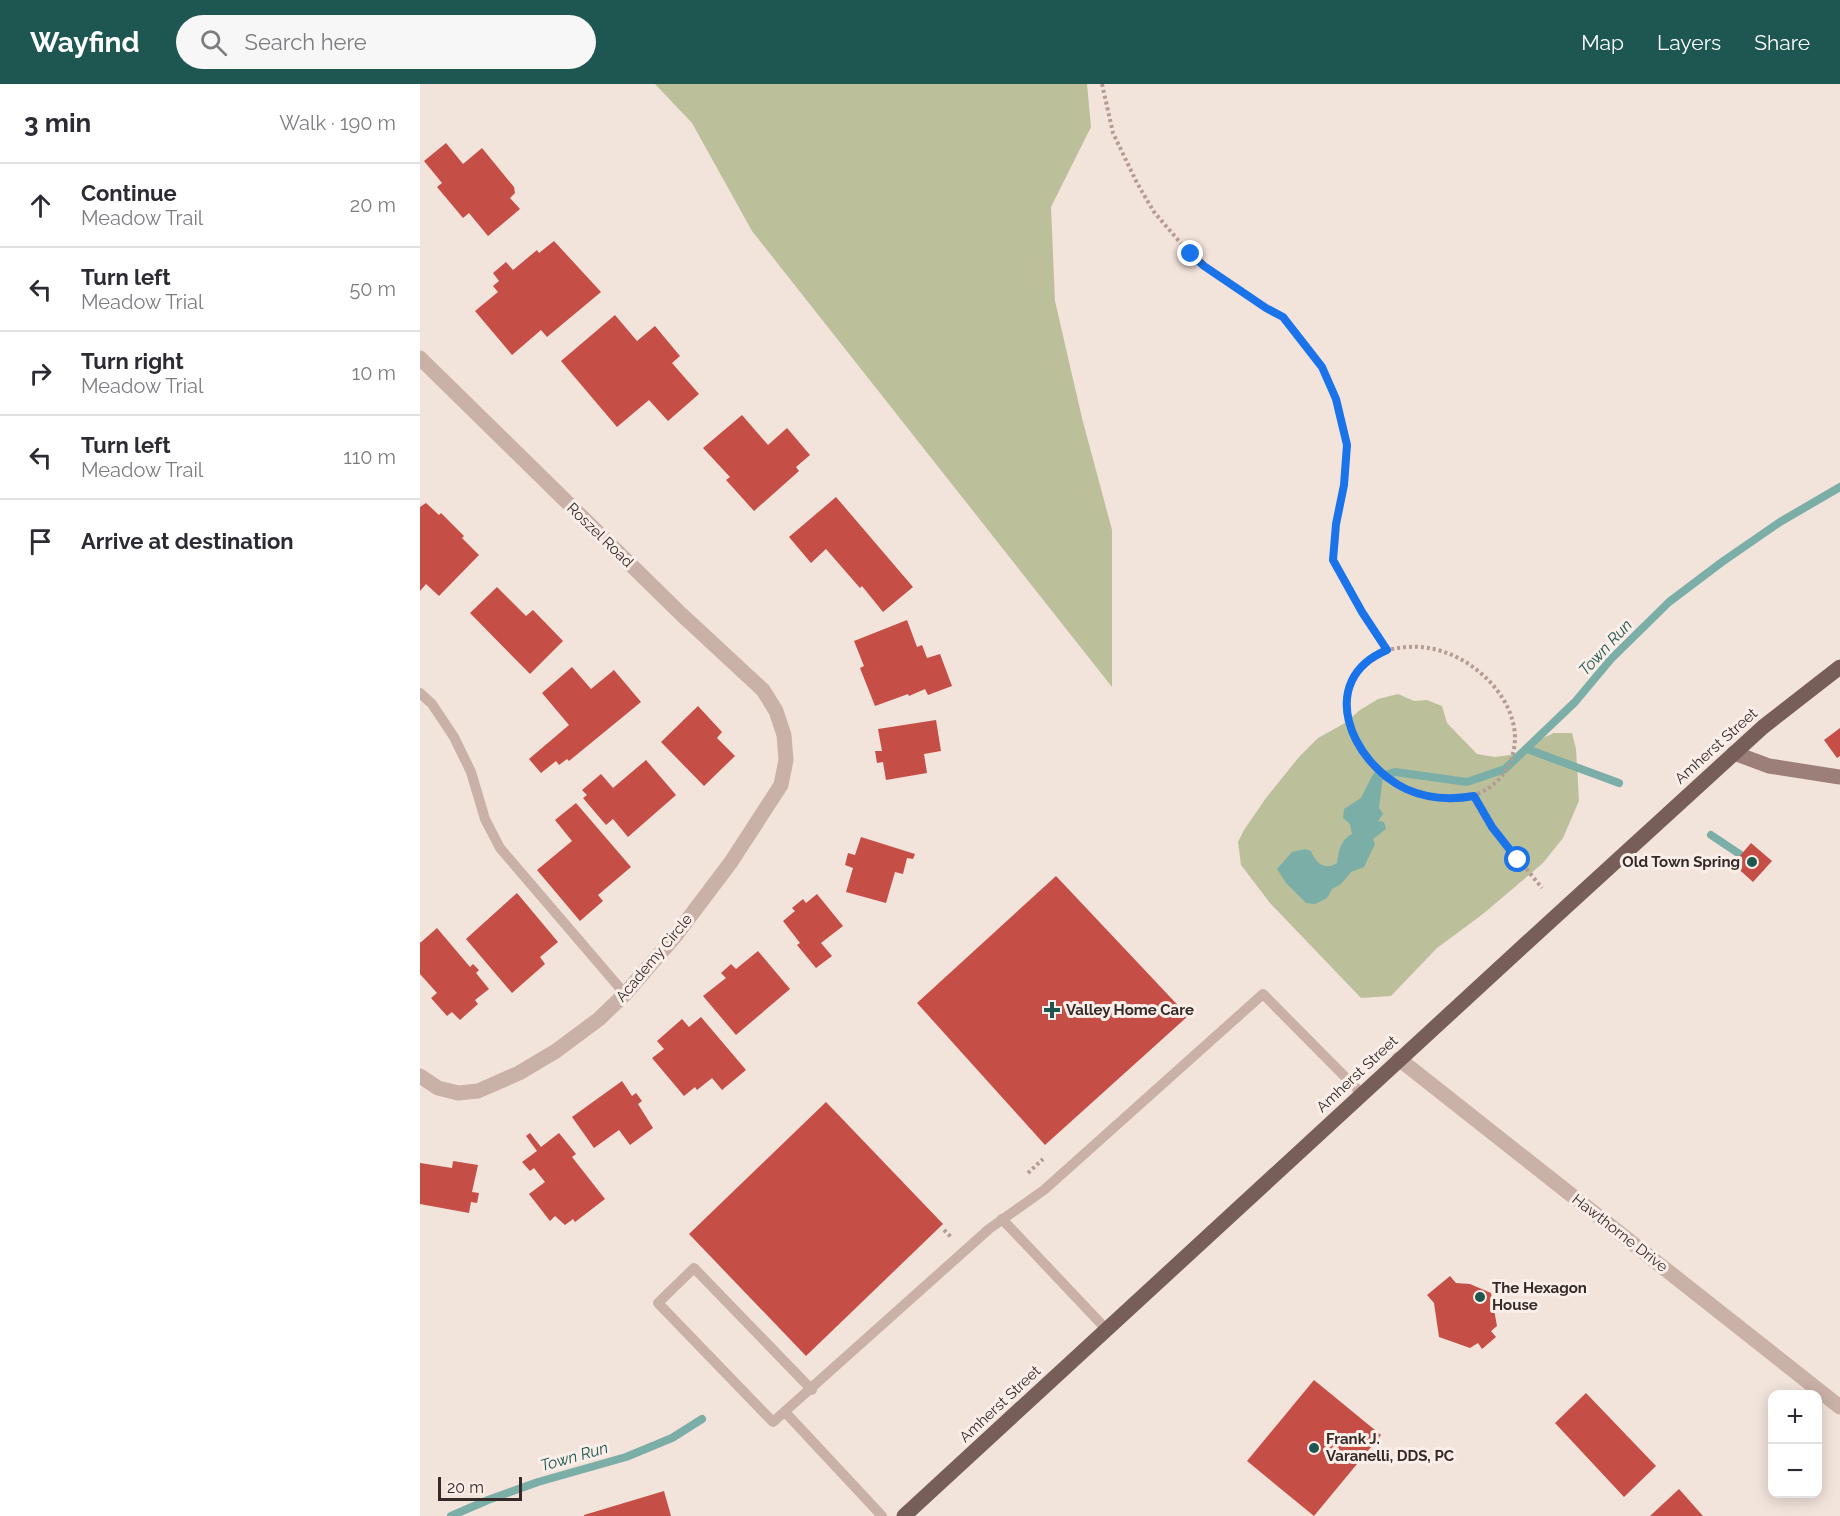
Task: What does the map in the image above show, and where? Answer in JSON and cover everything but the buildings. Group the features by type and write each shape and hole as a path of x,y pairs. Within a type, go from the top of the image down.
{"main road":[{"name":"Amherst Street","path":"904,1516 1734,753 1803,694 1840,666"}],"street":[{"name":"Roszel Road","path":"420,358 681,615 762,690 777,714"},
{"name":"Academy Circle","path":"420,1076 438,1088 458,1093 478,1091 519,1073 556,1051 599,1019 624,994 676,935 724,871 781,785 786,760 784,735 777,714"},
{"path":"1734,753 1769,766 1840,777"},
{"name":"Hawthorne Drive","path":"1399,1059 1840,1407"}],"lane":[{"path":"420,693 432,704 454,737 471,772 485,819 500,848 624,994"},
{"path":"812,1390 694,1268 658,1303 773,1422 812,1390 1002,1219 1044,1191 1263,994 1362,1094"},
{"path":"1002,1219 1107,1330"},
{"path":"785,1412 882,1516"}],"path":[{"path":"1102,84 1113,133 1154,212 1204,266 1283,317 1322,367 1336,399 1347,445 1344,485 1336,524 1333,560 1362,612 1387,650"},
{"path":"1402,646 1428,648 1456,656 1471,665 1494,686 1509,709 1515,737 1514,750 1506,772 1498,781 1474,796 1435,798 1406,789 1380,771 1360,748 1353,735 1346,709 1350,683 1364,663 1387,650 1402,646"},
{"path":"1474,796 1492,827 1542,888"},
{"path":"1028,1173 1043,1159"}],"green space":[{"path":"655,84 1087,84 1091,127 1051,207 1055,301 1082,418 1112,530 1112,687 752,231 692,123"},
{"path":"1398,694 1414,701 1427,700 1442,706 1447,723 1477,754 1495,757 1517,754 1536,741 1554,733 1572,733 1576,749 1579,801 1563,838 1543,863 1483,914 1437,948 1391,996 1361,998 1270,903 1241,865 1238,842 1266,798 1299,757 1318,738 1345,723 1378,699"}],"water":[{"path":"1379,768 1383,776 1379,808 1383,814 1378,821 1384,822 1386,829 1373,839 1375,844 1364,867 1351,872 1341,884 1332,889 1327,898 1315,904 1306,903 1286,883 1277,869 1292,852 1305,849 1311,851 1315,859 1324,866 1337,863 1339,850 1348,836 1352,834 1350,824 1343,818 1344,809 1361,798 1372,776"}],"waterway":[{"name":"Town Run","path":"1383,776 1395,772 1467,782 1505,769 1575,702 1611,659 1669,602 1780,522 1840,487"},
{"path":"1527,749 1619,783"},
{"path":"1711,835 1741,855"},
{"name":"Town Run","path":"451,1516 538,1482 626,1457 672,1438 702,1419"}],"place":[{"name":"Old Town Spring","path":"1752,862"},
{"name":"Valley Home Care","path":"1052,1010"},
{"name":"The Hexagon House","path":"1480,1297"},
{"name":"Frank J. Varanelli, DDS, PC","path":"1314,1448"}],"route":[{"path":"1191,254 1204,266 1283,317 1322,367 1336,399 1347,445 1344,485 1336,524 1333,560 1362,612 1387,650 1364,663 1350,683 1346,709 1348,722 1360,748 1368,760 1380,771 1406,789 1435,798 1474,796 1492,827 1518,860"}]}
